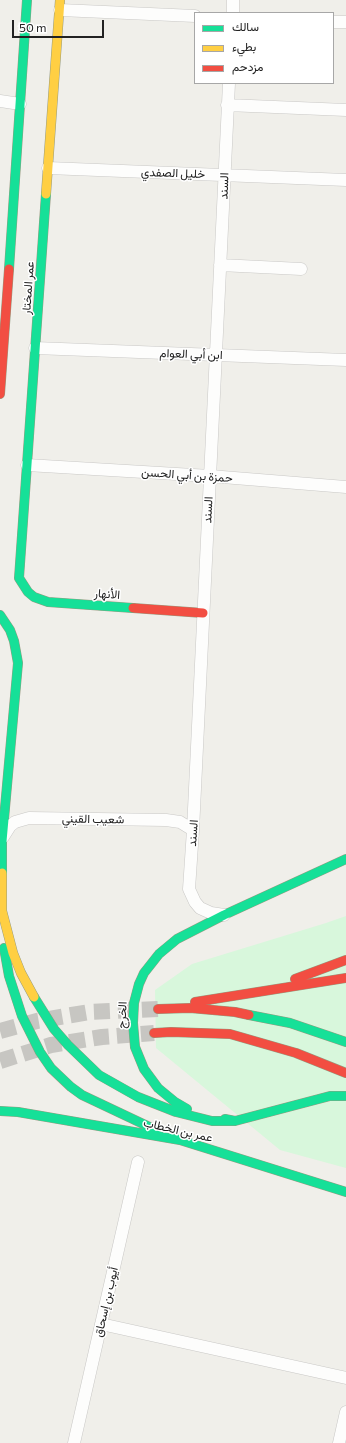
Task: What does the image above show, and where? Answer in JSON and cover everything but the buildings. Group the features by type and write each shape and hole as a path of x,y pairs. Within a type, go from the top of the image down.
{"street":[{"name":"عمر المختار","path":"0,394 4,280 20,104 27,0"},
{"path":"233,0 233,12"},
{"name":"عمر المختار","path":"19,578 60,5"},
{"path":"60,5 194,16"},
{"path":"334,22 346,22"},
{"name":"السند","path":"224,915 218,915 206,911 195,902 191,896 189,888 229,84"},
{"path":"0,101 20,104"},
{"path":"227,105 346,110"},
{"name":"خليل الصفدي","path":"48,168 346,180"},
{"path":"220,265 301,270"},
{"name":"ابن أبي العوام","path":"35,348 346,360"},
{"name":"حمزة بن أبي الحسن","path":"27,465 346,486"},
{"name":"الأنهار","path":"19,578 28,592 34,597 48,602 203,613"},
{"path":"0,615 10,630 14,641 18,663 2,841 2,911 5,955 15,997 30,1034 52,1068 71,1087 82,1095 180,1140"},
{"name":"شعيب القيني","path":"2,841 10,826 20,820 29,818 166,820 180,822 193,830"},
{"path":"334,864 346,851"},
{"name":"الخرج","path":"346,859 224,915 178,939 168,946 151,963 142,978 134,1003 133,1024 135,1047 147,1074 158,1088 175,1102 195,1113 236,1120 330,1096 346,1096"},
{"path":"2,911 13,953 31,993 54,1029 83,1061 99,1075 118,1087 158,1106 203,1120 224,1122 236,1120"},
{"path":"263,991 346,960"},
{"path":"346,978 158,1009 190,1008 235,1012 290,1023 346,1042"},
{"path":"154,1033 171,1032 230,1034 296,1053 346,1073"},
{"name":"عمر بن الخطاب","path":"0,1111 18,1112 180,1140 346,1192"},
{"name":"أيوب بن إسحاق","path":"74,1443 138,1162"},
{"path":"101,1324 346,1378"},
{"path":"339,1443 346,1412"}],"green space":[{"path":"346,916 346,1168 280,1150 156,1048 155,990 192,964"}],"tunnel":[{"path":"0,1031 37,1021 89,1012 158,1009"},
{"path":"0,1061 51,1045 102,1037 154,1033"}],"traffic: fast":[{"path":"9,269 27,0"},
{"path":"46,194 19,578 28,592 34,597 48,602 133,608"},
{"path":"0,615 10,630 14,641 18,663 2,841 2,873"},
{"path":"187,1109 175,1102 158,1088 144,1069 135,1047 133,1023 134,1003 139,984 144,973 159,954 177,939 224,915 346,859"},
{"path":"4,948 9,976 22,1016 40,1052 51,1068 82,1095 156,1130"},
{"path":"34,997 54,1029 99,1075 138,1097 176,1112 212,1121 235,1121"},
{"path":"249,1015 290,1023 346,1042"},
{"path":"225,1119 235,1121 330,1096 346,1096"},
{"path":"0,1111 18,1112 180,1140 346,1192"}],"traffic: slow":[{"path":"46,194 60,0"},
{"path":"2,873 2,911 13,953 21,973 34,997"}],"traffic: jam":[{"path":"0,394 9,269"},
{"path":"133,608 203,613"},
{"path":"295,979 346,960"},
{"path":"195,1002 346,978"},
{"path":"158,1009 190,1008 235,1012 249,1015"},
{"path":"154,1033 171,1032 230,1034 296,1053 346,1073"}]}
